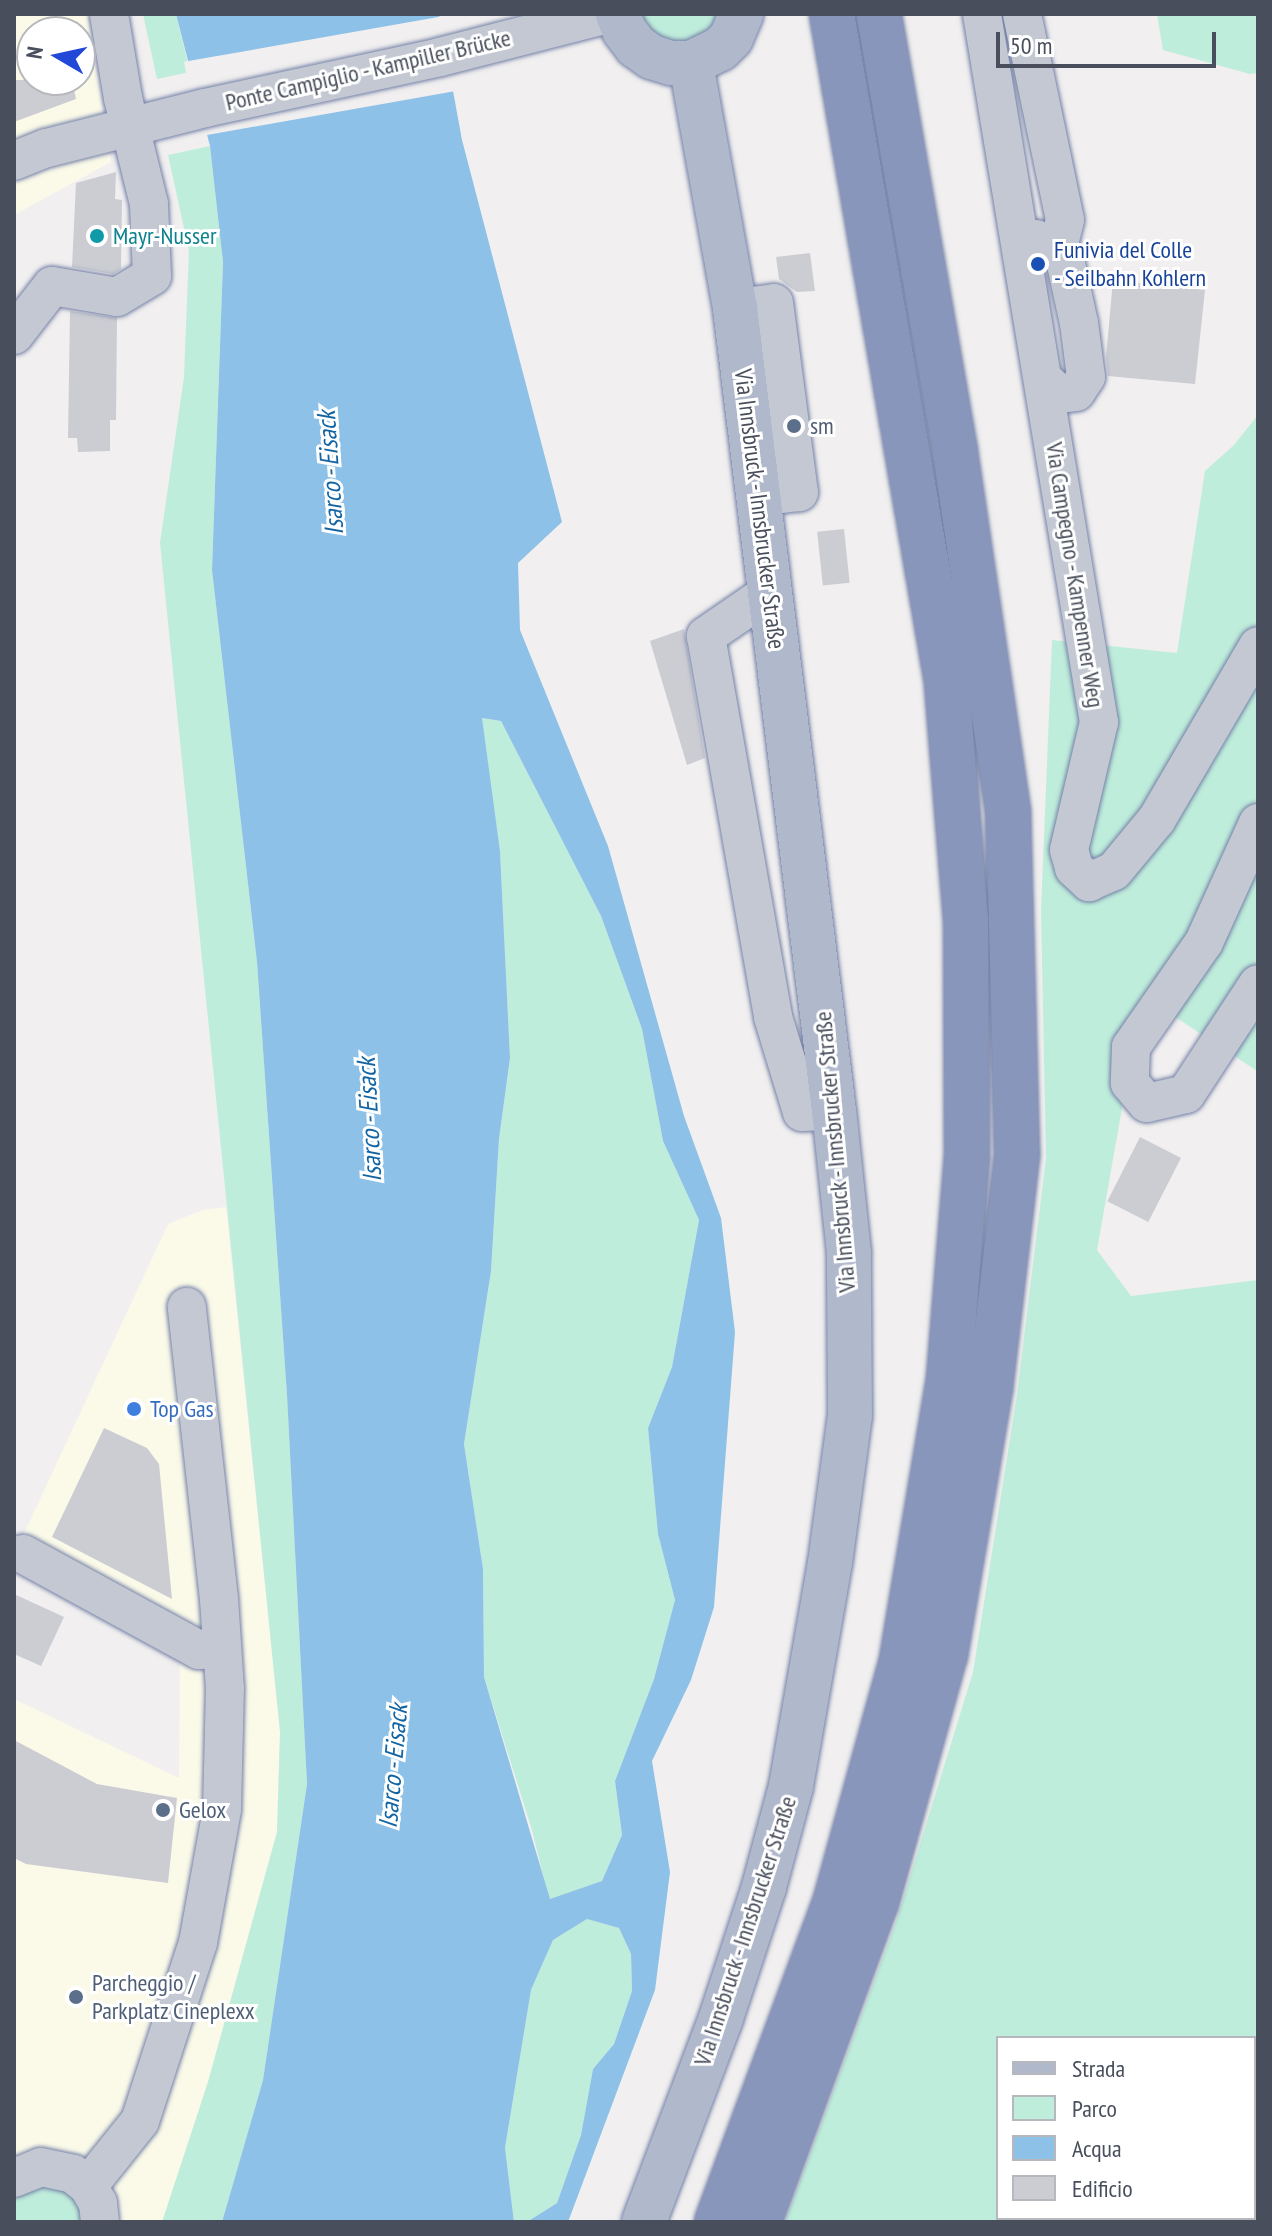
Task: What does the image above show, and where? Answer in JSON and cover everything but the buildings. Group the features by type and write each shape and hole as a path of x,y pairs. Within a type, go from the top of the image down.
{"highway":[{"path":"759,2222 876,1903 945,1655 990,1389 1017,1154 1008,811 955,451 879,16"},
{"path":"717,2222 836,1900 902,1660 949,1379 967,1157 966,920 947,682 833,20"}],"main road":[{"path":"618,14 636,46 652,57 671,63 691,63 720,49 731,38 741,14"},
{"name":"Via Innsbruck - Innsbrucker Straße","path":"644,2222 721,2018 764,1887 791,1786 830,1563 850,1416 849,1253 834,1111 735,308 691,63"}],"street":[{"path":"14,335 52,286 117,297 152,276 142,125 109,14"},
{"name":"Ponte Campiglio - Kampiller Brücke","path":"14,161 47,148 205,108 440,57 607,14"},
{"name":"Via Campegno - Kampenner Weg","path":"982,14 1099,722 1069,850 1074,868 1089,882 1114,871 1157,819 1258,646"},
{"path":"1022,14 1065,220 1057,251"},
{"path":"1017,222 1025,233 1064,255 1079,323 1086,377 1076,392 1059,394 1043,379"},
{"path":"770,592 706,636 773,1017 802,1112 834,1111"},
{"path":"1258,823 1204,942 1131,1047 1130,1083 1147,1103 1186,1094 1258,984"},
{"path":"88,2186 140,2121 198,1943 222,1809 225,1689 187,1307"},
{"path":"23,1554 199,1650 222,1649"},
{"path":"14,2178 29,2169 56,2167 73,2174 88,2186 98,2203 100,2222"}],"shaded area":[{"path":"14,14 87,14 16,16 16,96 96,96 96,70 111,162 14,215"},
{"path":"226,1207 280,1732 277,1832 208,2082 162,2222 14,2222 14,1699 179,1778 180,1653 14,1555 168,1224 202,1210"}],"green space":[{"path":"143,14 176,14 190,72 157,79"},
{"path":"638,14 724,14 700,43 657,41"},
{"path":"1157,14 1258,14 1258,73 1250,74 1163,50"},
{"path":"210,146 223,262 212,570 257,962 287,1395 307,1784 263,2080 222,2222 162,2222 208,2082 277,1832 280,1732 160,543 184,377 189,251 168,155"},
{"path":"1258,415 1258,1079 1257,1071 1142,995 1097,1250 1131,1296 1258,1280 1258,2222 785,2222 897,1919 973,1672 1017,1395 1046,1158 1041,911 1052,640 1177,653 1205,471 1234,445"},
{"path":"481,718 501,721 601,916 642,1029 663,1141 699,1220 672,1367 648,1428 658,1534 675,1600 654,1679 615,1781 622,1835 602,1881 549,1900 532,1830 484,1677 483,1569 464,1444 491,1271 499,1139 510,1058 500,851"},
{"path":"587,1919 619,1928 631,1954 632,1991 614,2044 593,2069 581,2135 557,2203 527,2222 514,2222 505,2148 531,1990 553,1940"},
{"path":"58,2177 90,2222 14,2222 14,2188"}],"water":[{"name":"Isarco - Eisack","path":"176,14 439,14 462,140 562,522 518,563 520,630 608,846 684,1116 721,1218 735,1332 714,1607 691,1680 652,1761 670,1872 655,1990 568,2222 527,2222 557,2203 581,2135 593,2069 614,2044 632,1991 631,1954 619,1928 587,1919 553,1940 531,1990 505,2148 514,2222 222,2222 263,2080 307,1784 287,1395 257,962 212,570 223,262 210,146","holes":["482,718 501,721 601,916 642,1029 663,1141 699,1220 672,1367 648,1428 658,1534 675,1600 654,1679 615,1781 622,1835 602,1881 550,1899 484,1677 483,1569 464,1444 491,1271 499,1139 510,1058 500,851"]}],"pier":[{"path":"444,16 457,91 197,137 184,62"}],"place":[{"name":"Mayr-Nusser","path":"97,236"},
{"name":"Funivia del Colle - Seilbahn Kohlern","path":"1038,264"},
{"name":"sm","path":"794,426"},
{"name":"Top Gas","path":"134,1409"},
{"name":"Gelox","path":"163,1810"},
{"name":"Parcheggio / Parkplatz Cineplexx","path":"76,1997"}]}
